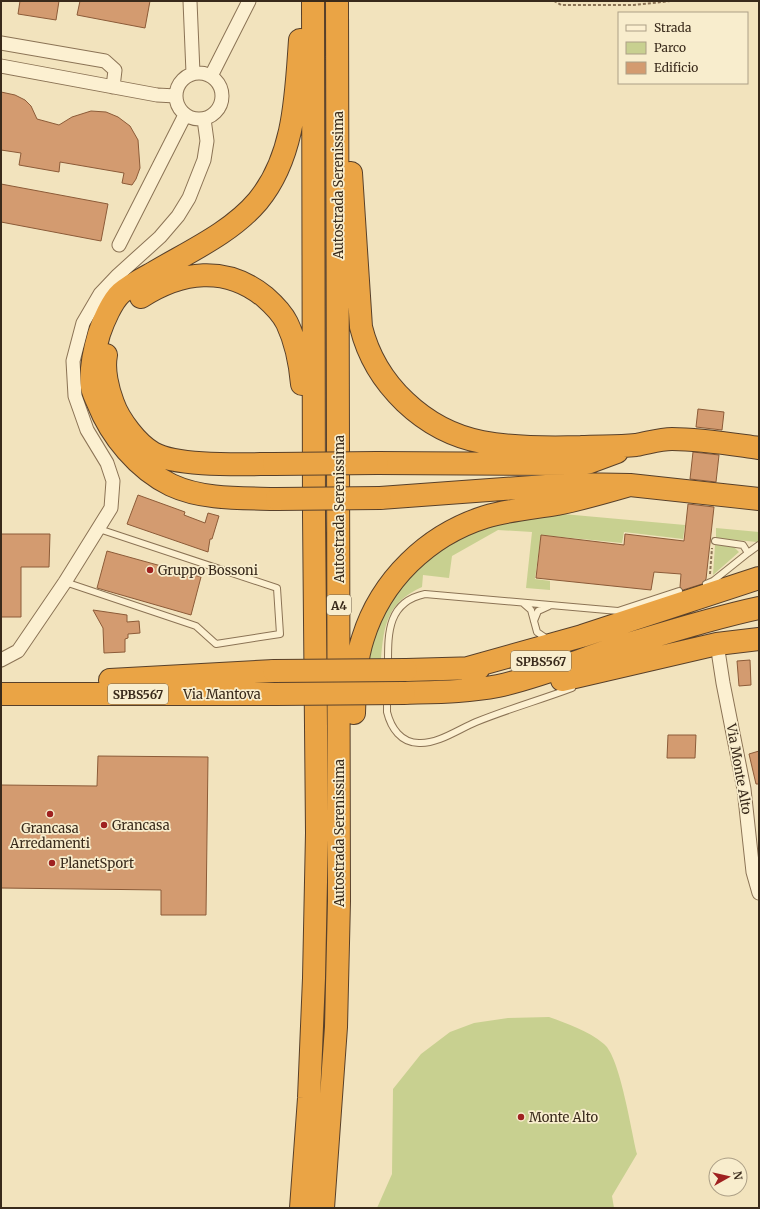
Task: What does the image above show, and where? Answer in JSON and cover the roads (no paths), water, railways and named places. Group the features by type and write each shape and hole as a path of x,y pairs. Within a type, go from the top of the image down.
{"highway":[{"path":"303,1 292,126 283,157 272,180 258,201 224,231 120,294 103,321 93,354 92,388 104,419 128,452 148,470 171,484 195,492 230,498 380,498 573,484 630,485 759,499"},
{"name":"Autostrada Serenissima","path":"301,1208 309,1098 317,833 314,515 313,1"},
{"path":"337,7 356,232 361,327 371,358 390,386 418,413 435,424 458,436 480,442 552,448 635,445 679,439 759,448"},
{"name":"Autostrada Serenissima","path":"323,1208 336,1027 339,847 337,7"},
{"path":"314,515 299,359 294,340 286,321 273,304 247,285 227,277 210,275 174,280 157,287 133,302 114,327 105,358 108,391 118,418 153,453 178,461 228,464 274,464 377,463 579,464 599,459 635,445"},
{"path":"339,847 352,729 357,660 370,619 383,595 400,572 437,538 486,517 558,504 630,485"},
{"path":"464,669 582,636 759,578"},
{"name":"SPBS567","path":"474,690 498,686 545,673 618,647 736,613 759,608"},
{"path":"474,690 532,687 717,644 759,638"},
{"name":"SPBS567","path":"464,669 517,665 618,647"},
{"name":"Via Mantova","path":"1,679 107,680 274,671 464,669"},
{"name":"Via Mantova","path":"1,694 404,693 474,690"}],"street":[{"path":"190,1 193,73"},
{"path":"211,76 249,1"},
{"path":"1,43 105,61 115,70 113,87"},
{"path":"1,66 158,95 176,96"},
{"path":"193,73 205,73 211,76 218,81 223,96 218,111 204,119 197,120 185,115 180,110 176,96 180,82 193,73"},
{"path":"119,245 185,115"},
{"path":"1,660 18,651 65,582 112,508 113,481 107,463 87,430 75,396 73,361 83,323 100,294 118,275 160,237 178,216 189,198 204,160 207,141 204,119"},
{"name":"Via Monte Alto","path":"717,644 722,683 744,789 753,872 759,894"}],"lane":[{"path":"65,582 196,626 216,644 280,634 277,588 99,529"},
{"path":"714,541 743,544 748,553"},
{"path":"707,583 759,545"},
{"path":"579,685 476,722 431,742 420,744 410,742 401,737 394,730 389,722 387,712 388,644 392,620 400,607 411,598 425,594 618,611 680,591"},
{"path":"518,602 528,606 531,610 537,632 545,639 557,640 582,636"},
{"path":"534,621 538,611 552,605"},
{"path":"592,680 652,659"}],"place":[{"name":"Gruppo Bossoni","path":"150,570"},
{"name":"Grancasa Arredamenti","path":"50,814"},
{"name":"Grancasa","path":"104,825"},
{"name":"PlanetSport","path":"52,863"},
{"name":"Monte Alto","path":"521,1117"}]}
